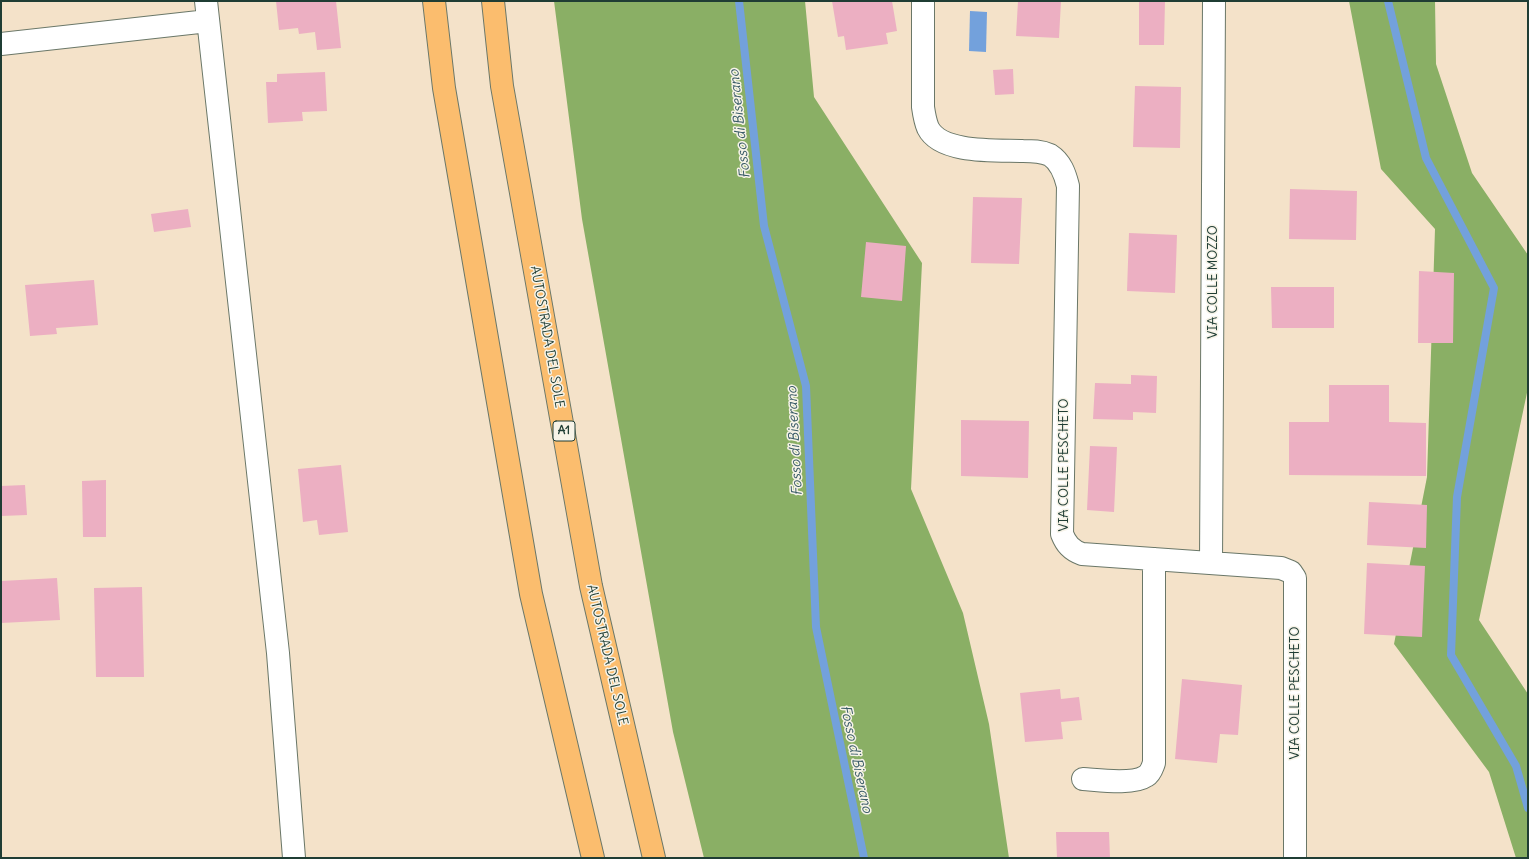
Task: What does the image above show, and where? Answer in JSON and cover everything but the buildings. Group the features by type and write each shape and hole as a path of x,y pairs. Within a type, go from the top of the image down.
{"highway":[{"path":"434,1 444,88 531,594 592,858"},
{"name":"AUTOSTRADA DEL SOLE","path":"493,1 504,93 591,586 654,858"}],"street":[{"name":"VIA COLLE PESCHETO","path":"923,1 923,107 929,129 942,142 961,148 1042,152 1051,156 1060,164 1068,186 1062,534 1070,548 1082,554 1283,568 1292,573 1295,580 1294,858"},
{"name":"VIA COLLE MOZZO","path":"1211,563 1214,1"},
{"path":"1,44 207,11 278,653 294,858"},
{"path":"1083,779 1139,779 1146,776 1154,763 1154,559"}],"green space":[{"path":"554,1 805,1 814,97 922,263 911,489 963,613 989,724 1009,858 704,858 673,732 582,219"},
{"path":"1349,1 1435,1 1436,64 1472,173 1528,255 1528,388 1479,620 1528,694 1528,858 1516,858 1489,772 1394,644 1427,477 1435,229 1381,169"}],"water":[{"path":"970,11 987,12 986,52 969,51"}],"waterway":[{"name":"Fosso di Biserano","path":"739,1 764,226 806,386 816,627 864,858"},
{"path":"1388,1 1426,158 1494,288 1457,497 1451,655 1516,766 1528,808"}]}
